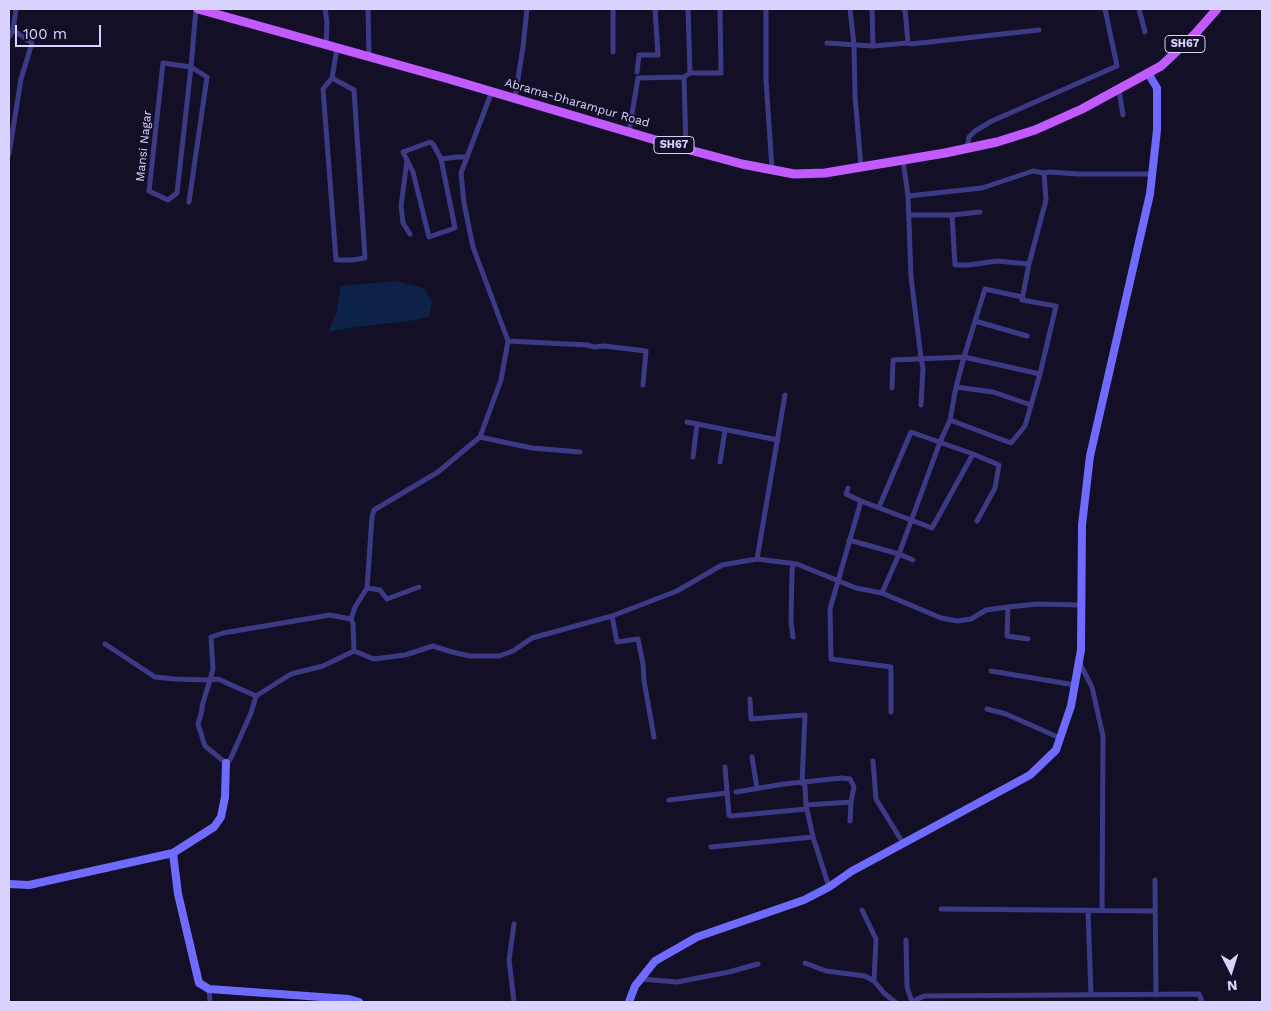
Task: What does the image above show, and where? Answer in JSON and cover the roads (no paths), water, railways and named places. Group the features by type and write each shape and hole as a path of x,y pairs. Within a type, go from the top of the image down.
{"main road":[{"name":"Abrama-Dharampur Road","path":"197,9 492,91 686,149 742,164 794,174 825,173 997,142 1035,130 1082,109 1148,73"},
{"name":"SH67","path":"1148,73 1188,35 1210,9"},
{"name":"SH67","path":"1148,73 1161,66 1177,52 1217,9"}],"street":[{"path":"9,37 13,30 16,9"},
{"name":"Mansi Nagar","path":"191,67 163,63 149,191 168,200 177,192 191,67 197,9"},
{"path":"325,9 327,22 326,45"},
{"path":"368,9 369,56"},
{"path":"516,98 527,9"},
{"path":"613,9 613,52"},
{"path":"637,72 639,55 658,56 655,9"},
{"path":"688,9 690,73"},
{"path":"629,132 638,78 684,77 690,73 721,73 720,9"},
{"path":"766,9 766,80 772,170"},
{"path":"850,9 854,45 855,96 862,167"},
{"path":"872,9 873,46"},
{"path":"905,9 908,43"},
{"path":"967,148 969,137 992,121 1117,66 1107,9"},
{"path":"1139,9 1145,32"},
{"path":"9,154 21,79 32,43 13,30"},
{"path":"827,43 873,46 911,44 1039,30"},
{"path":"332,78 354,90 366,258 336,260 323,89 332,78 337,48"},
{"path":"189,202 207,76 191,67"},
{"path":"628,1002 635,986 655,961 698,937 804,900 829,887 852,871 1030,775 1056,750 1071,706 1079,661 1082,525 1090,456 1150,194 1157,130 1156,88 1148,73"},
{"path":"684,77 686,149"},
{"path":"1119,90 1122,115"},
{"path":"354,650 353,624 351,619 355,607 367,588 374,510 438,472 480,437 501,380 508,341 474,247 464,203 461,173 492,91"},
{"path":"430,142 441,159 455,228 429,237 413,172 403,152 430,142"},
{"path":"441,159 467,157"},
{"path":"407,159 401,206 403,223 410,234"},
{"path":"903,160 908,196 911,277 921,358 924,368 921,405"},
{"path":"908,196 982,188 1033,171 1078,174 1152,174"},
{"path":"1022,298 1046,200 1044,173"},
{"path":"908,215 952,215 980,212"},
{"path":"952,215 955,265 997,261 1029,264"},
{"path":"882,593 899,554 940,442 950,420 964,356 985,289 1022,298 1022,300 1056,306 1040,374 1025,426 1011,443 950,420"},
{"path":"975,321 1027,336"},
{"path":"508,341 587,345 594,347 604,346 646,351 642,385"},
{"path":"892,388 893,360 964,356 1040,374"},
{"path":"956,387 993,392 1031,405"},
{"path":"757,559 785,395"},
{"path":"687,422 778,440"},
{"path":"693,457 697,424"},
{"path":"720,462 724,430"},
{"path":"879,507 911,432 999,465 995,488 977,521"},
{"path":"480,437 532,448 580,452"},
{"path":"848,488 846,494 932,528 973,454"},
{"path":"861,501 830,609 831,659 891,666 891,712"},
{"path":"849,540 899,554 913,560"},
{"path":"354,650 374,659 405,655 433,646 470,656 499,656 513,651 532,638 612,616 677,591 722,565 757,559 797,564 856,588 882,593 941,618 957,622 971,619 986,610 1038,604 1081,605"},
{"path":"793,564 791,622 793,637"},
{"path":"367,588 380,590 387,599 419,587"},
{"path":"1008,607 1007,636 1028,639"},
{"path":"226,764 205,746 198,724 213,669 211,637 223,633 330,615 351,619"},
{"path":"612,616 617,642 638,639 654,737"},
{"path":"105,644 155,677 218,680 256,696"},
{"path":"9,884 29,885 173,853 214,827 221,817 225,797 226,764 230,760 251,713 256,696 291,674 322,666 354,650"},
{"path":"1079,661 1092,687 1103,736 1102,910"},
{"path":"991,671 1074,685"},
{"path":"750,698 751,719 805,715 802,783 805,786 813,837 829,887"},
{"path":"987,708 1006,714 1060,738"},
{"path":"752,757 757,788"},
{"path":"874,761 876,799 903,843"},
{"path":"725,767 731,816 851,802"},
{"path":"736,792 842,778 850,779 854,787 850,821"},
{"path":"669,800 727,793"},
{"path":"710,847 813,837"},
{"path":"173,853 178,894 199,983 209,989 301,999 349,999 358,1002"},
{"path":"1155,880 1156,994"},
{"path":"941,909 1156,910"},
{"path":"862,910 876,939 874,980"},
{"path":"1088,910 1091,995"},
{"path":"514,924 509,960 514,1002"},
{"path":"906,940 908,987 912,1002 924,996 1199,994 1202,1002"},
{"path":"805,963 826,971 865,976 874,980 884,993 895,1002"},
{"path":"641,979 677,982 729,972 758,964"},
{"path":"209,989 210,1002"},
{"path":"1033,995 1033,1002"},
{"path":"951,996 951,1002"}],"water":[{"path":"396,281 424,288 432,302 429,317 328,332 337,311 341,286"}]}
